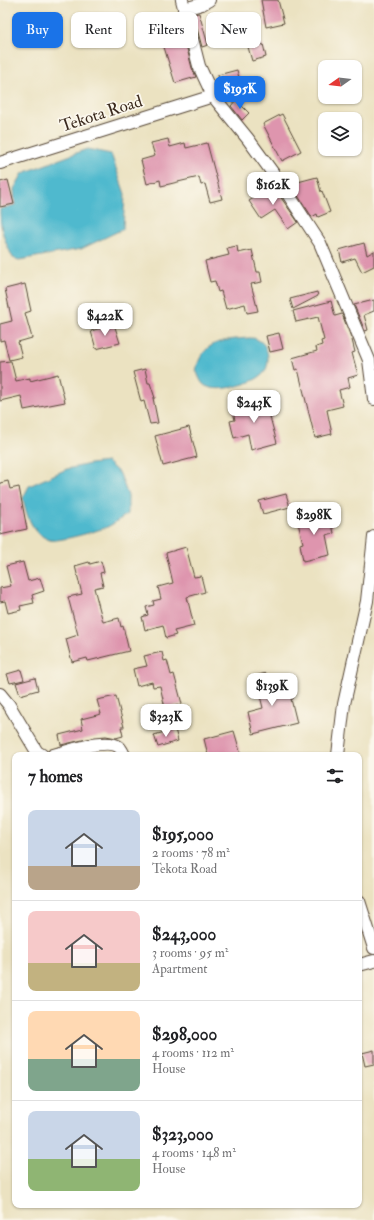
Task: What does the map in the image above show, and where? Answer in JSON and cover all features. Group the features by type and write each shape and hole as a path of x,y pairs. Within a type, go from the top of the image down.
{"street":[{"path":"209,0 202,4 183,4 199,66 213,96 248,139 286,191 320,243 369,360 374,399"},
{"name":"Tekota Road","path":"0,163 213,96"},
{"path":"338,752 344,704 367,601 374,537"},
{"path":"0,694 9,705 37,752"},
{"path":"66,752 91,746 112,744 120,747 122,752"},
{"path":"362,910 374,948"},
{"path":"362,964 374,961"}],"water":[{"path":"87,149 111,154 125,194 123,229 81,249 19,260 13,258 3,234 0,209 15,205 14,189 23,173"},
{"path":"254,338 262,343 267,351 267,367 262,375 250,382 233,387 215,388 208,387 203,384 196,370 199,360 209,347 223,341"},
{"path":"107,462 120,474 128,496 128,514 107,527 69,538 50,540 34,528 28,517 23,498 29,486 67,469"}],"building":[{"path":"261,0 278,0 284,23 266,27"},
{"path":"198,13 206,38 206,46 202,47 198,32"},
{"path":"261,44 263,44 266,57 252,61 248,48 261,48"},
{"path":"164,48 187,48 196,77 175,83"},
{"path":"237,70 242,89 223,94 218,75"},
{"path":"236,100 249,113 242,120 231,106"},
{"path":"282,114 301,151 282,161 263,124"},
{"path":"168,139 170,147 185,143 186,148 207,143 222,199 210,202 205,184 201,185 199,177 161,186 160,180 147,184 141,160 155,156 151,143"},
{"path":"317,177 321,192 322,191 330,212 318,217 317,214 312,217 289,182 292,179 294,183"},
{"path":"8,180 14,204 0,207 0,182"},
{"path":"270,182 298,222 288,229 275,210 261,219 249,201 263,192 261,189"},
{"path":"364,243 367,255 374,251 374,266 362,272 355,258 342,262 339,250"},
{"path":"237,246 238,253 252,250 257,272 260,272 262,282 251,284 258,311 247,313 245,304 226,309 221,291 218,292 215,281 210,282 205,261 229,255 227,248"},
{"path":"25,284 31,311 25,313 32,338 18,342 22,357 9,360 4,340 0,341 0,324 12,321 5,289"},
{"path":"317,292 318,296 293,309 290,299"},
{"path":"374,300 374,311 364,315 368,330 365,331 354,305"},
{"path":"331,301 335,316 342,314 352,340 355,352 352,353 358,375 348,378 350,387 339,390 343,406 327,410 332,434 315,438 298,369 295,370 292,358 317,351 316,347 322,345 321,341 324,340 318,317 296,322 293,311"},
{"path":"114,324 120,343 96,349 91,331"},
{"path":"279,333 283,349 270,352 266,336"},
{"path":"11,361 16,381 30,378 30,381 58,374 65,402 24,410 21,396 0,401 0,362"},
{"path":"145,369 148,383 150,383 155,398 153,398 158,423 150,424 144,401 141,402 133,372"},
{"path":"269,401 273,417 270,417 277,443 251,450 248,434 234,438 230,421 235,420 232,407 244,404 245,407"},
{"path":"189,427 197,457 163,466 155,436"},
{"path":"8,481 10,489 19,487 27,529 0,535 0,483"},
{"path":"286,494 290,507 263,514 259,501"},
{"path":"312,512 314,520 330,517 334,533 326,535 330,555 303,561 300,544 303,543 296,515"},
{"path":"186,547 194,577 201,576 205,592 187,597 194,626 174,631 176,635 166,638 163,625 145,630 142,617 148,615 146,607 154,605 153,601 161,599 158,587 173,583 166,553"},
{"path":"101,561 104,572 100,573 103,586 94,588 103,622 119,618 121,627 123,626 129,651 88,661 87,658 72,662 66,639 78,635 68,597 82,594 75,566 89,562 90,564"},
{"path":"23,562 28,581 40,578 44,591 32,595 34,603 20,606 21,610 8,613 5,601 0,602 0,588 11,586 6,566"},
{"path":"162,652 164,661 167,660 171,675 174,674 182,704 165,708 160,686 153,687 152,682 137,686 133,669 147,666 144,656"},
{"path":"21,670 24,680 10,683 7,674"},
{"path":"266,673 270,689 290,684 293,699 291,699 297,723 253,734 248,712 263,708 255,676"},
{"path":"35,678 38,690 20,695 16,683"},
{"path":"116,696 124,727 121,727 123,736 116,738 106,736 95,737 61,745 59,735 83,729 81,719 101,714 97,700"},
{"path":"175,729 178,741 158,747 154,735"},
{"path":"234,731 240,752 207,752 204,739"},
{"path":"374,1050 374,1064 365,1066 362,1053"}]}
